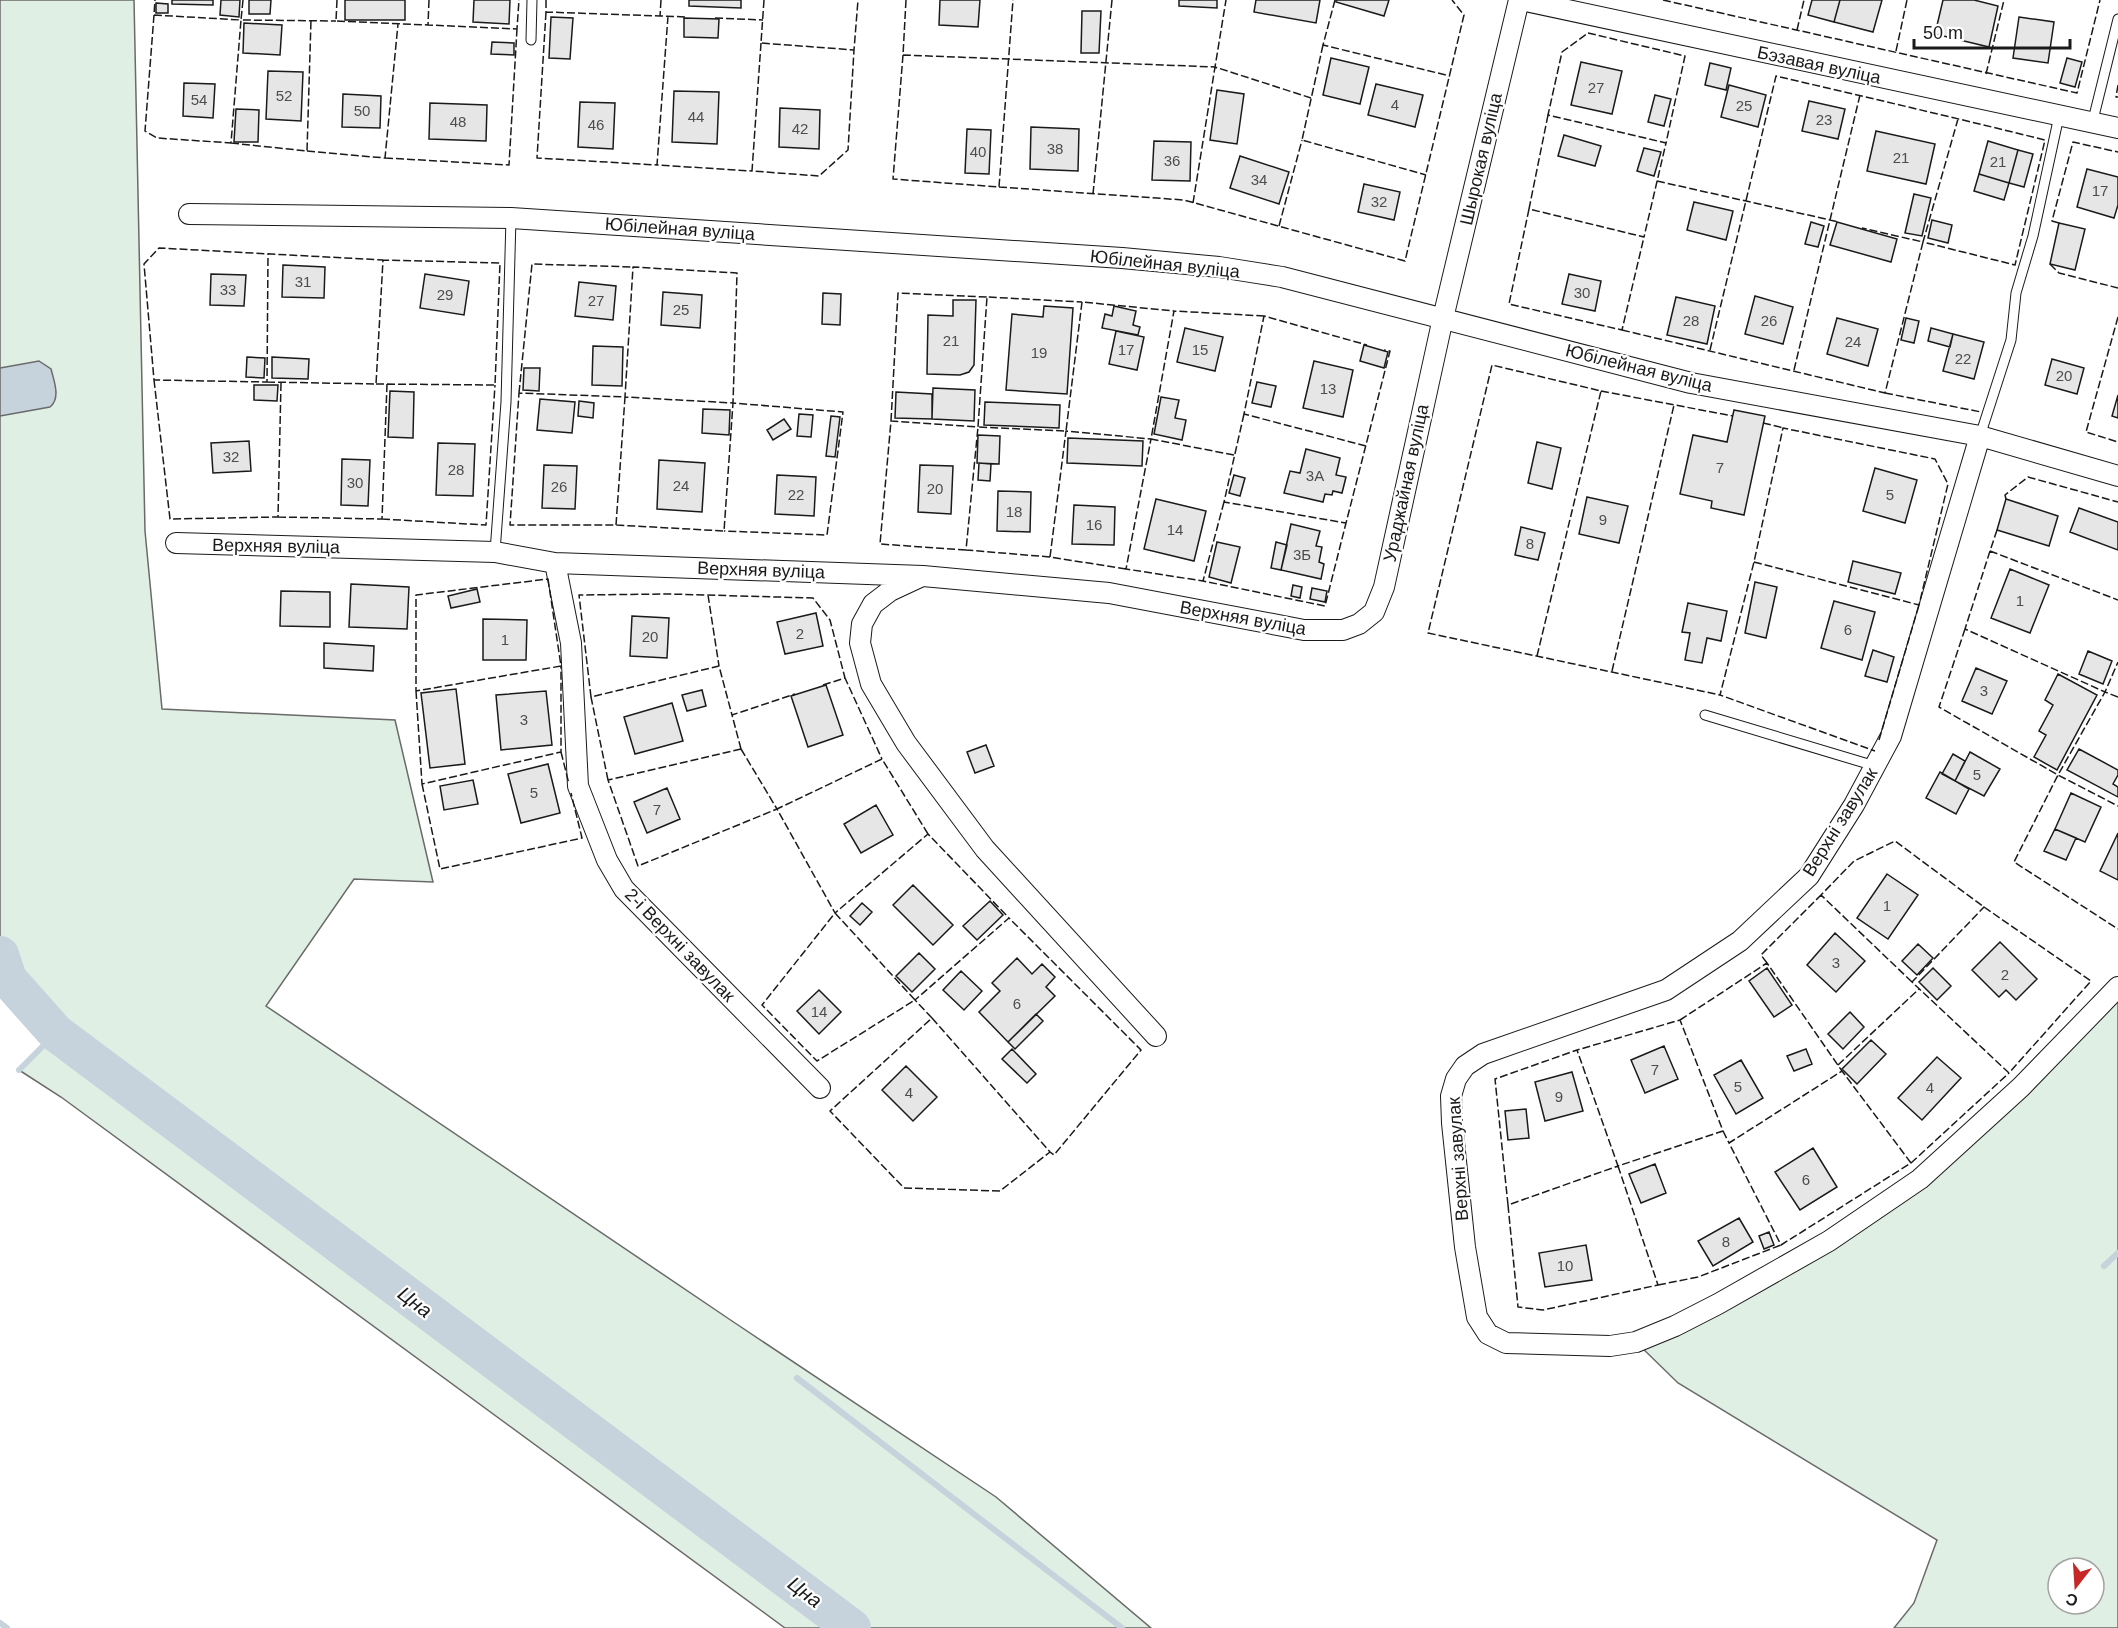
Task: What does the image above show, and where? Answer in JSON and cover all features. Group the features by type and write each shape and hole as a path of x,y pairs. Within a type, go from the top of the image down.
{"street":[{"name":"Бэзавая вуліца","path":"1520,0 2118,128"},
{"name":"Шырокая вуліца","path":"1443,318 1520,0"},
{"name":"Юбілейная вуліца","path":"189,214 511,218 1110,257 1219,267 1282,277 1691,383 1980,436 2118,476"},
{"name":"Ураджайная вуліца","path":"1343,630 1359,624 1374,612 1384,586 1443,318"},
{"name":"Верхні завулак","path":"1980,436 1891,736 1854,805 1809,876 1740,941 1666,990 1483,1054 1465,1066 1456,1079 1451,1096 1452,1124 1465,1247 1477,1317 1488,1334 1506,1343 1610,1346 1635,1342 1675,1326 1718,1304 1830,1241 1920,1179 2021,1087 2118,987"},
{"name":"Верхняя вуліца","path":"176,543 495,552 555,563 923,576 1109,593 1304,630 1343,630"},
{"name":"2-і Верхні завулак","path":"555,563 571,643 578,786 607,860 624,889 820,1088"},
{"path":"923,576 890,591 873,604 862,624 860,643 871,684 906,743 985,849 1156,1036"}],"lane":[{"path":"531,40 532,0"},
{"path":"2092,124 2118,20"},
{"path":"1980,436 2011,340 2016,293 2033,236 2059,116"},
{"path":"495,552 506,402 511,218"},
{"path":"1705,715 1875,766"}],"green space":[{"path":"0,0 134,0 145,531 162,709 395,720 433,882 354,879 266,1006 996,1497 1151,1628 785,1628 61,1097 19,1070 55,1033 8,979 0,955"},
{"path":"2118,987 2118,1628 1894,1628 1914,1603 1937,1540 1678,1383 1636,1342 1920,1179"}],"shaded area":[{"path":"39,361 51,369 56,389 53,403 50,407 0,416 0,368"}],"building":[{"path":"172,0 213,0 213,5 172,4"},
{"path":"221,0 240,0 239,17 220,15"},
{"path":"249,0 271,0 270,14 249,14"},
{"path":"345,0 405,0 405,20 345,20"},
{"path":"474,0 510,0 509,24 473,22"},
{"path":"689,0 741,0 741,8 689,6"},
{"path":"940,0 980,0 978,27 939,25"},
{"path":"1179,0 1217,0 1217,8 1179,6"},
{"path":"1256,0 1320,0 1316,23 1254,12"},
{"path":"1336,0 1389,0 1384,16 1336,2"},
{"path":"1812,0 1840,0 1834,22 1808,15"},
{"path":"1840,0 1882,0 1873,32 1834,22"},
{"path":"1943,0 1974,0 1998,6 1989,47 1935,34"},
{"path":"156,3 168,4 168,13 156,13"},
{"path":"1082,11 1101,11 1099,53 1081,53"},
{"path":"551,17 573,18 570,59 549,58"},
{"path":"2019,17 2054,22 2048,63 2013,58"},
{"path":"684,18 719,19 718,38 684,37"},
{"path":"244,23 282,25 280,55 243,53"},
{"path":"492,42 514,43 514,55 491,54"},
{"path":"1331,58 1369,67 1360,104 1323,95"},
{"path":"2067,58 2082,62 2075,87 2060,83"},
{"path":"1581,62 1622,71 1612,114 1571,105"},
{"path":"1710,63 1731,68 1726,90 1705,85"},
{"path":"268,71 303,72 301,121 266,119"},
{"path":"184,83 215,84 213,118 183,116"},
{"path":"1376,84 1423,95 1415,127 1368,115"},
{"path":"1729,85 1766,95 1758,127 1721,117"},
{"path":"1217,90 1244,94 1237,144 1210,140"},
{"path":"674,91 719,92 717,144 672,142"},
{"path":"343,94 381,96 380,128 342,127"},
{"path":"1655,95 1671,99 1664,126 1648,122"},
{"path":"1809,101 1845,109 1838,139 1802,131"},
{"path":"580,102 615,103 613,149 578,147"},
{"path":"430,103 487,105 486,141 429,139"},
{"path":"780,108 820,110 819,149 779,147"},
{"path":"236,109 259,110 258,142 234,142"},
{"path":"1031,127 1079,129 1078,171 1030,169"},
{"path":"967,129 991,130 989,174 965,173"},
{"path":"1876,131 1935,144 1926,184 1867,171"},
{"path":"1564,135 1601,146 1595,166 1558,156"},
{"path":"1154,141 1191,142 1190,181 1152,180"},
{"path":"1988,141 2018,150 2009,183 1979,174"},
{"path":"1644,148 1661,152 1654,176 1637,171"},
{"path":"2018,150 2033,154 2024,187 2009,183"},
{"path":"1240,156 1289,172 1279,204 1230,188"},
{"path":"2087,169 2118,177 2118,205 2114,218 2077,207"},
{"path":"1979,174 2009,183 2004,200 1974,191"},
{"path":"1364,184 1400,192 1394,220 1358,212"},
{"path":"1914,194 1931,198 1922,236 1905,233"},
{"path":"1694,202 1733,211 1726,240 1687,230"},
{"path":"1932,220 1952,225 1948,243 1928,238"},
{"path":"1811,222 1824,226 1818,247 1805,244"},
{"path":"1837,222 1897,239 1891,262 1830,245"},
{"path":"2059,223 2085,229 2075,270 2050,264"},
{"path":"283,265 325,267 324,298 282,297"},
{"path":"211,274 246,275 244,306 210,305"},
{"path":"425,274 469,281 464,315 420,308"},
{"path":"1569,274 1601,281 1595,311 1562,304"},
{"path":"579,282 616,286 613,320 575,316"},
{"path":"663,292 702,295 700,328 661,325"},
{"path":"823,293 841,294 840,325 822,324"},
{"path":"1755,296 1793,307 1783,344 1745,334"},
{"path":"1676,297 1715,306 1707,344 1667,335"},
{"path":"953,300 976,300 974,365 969,372 960,375 927,374 928,315 953,316"},
{"path":"1044,306 1073,308 1067,394 1006,390 1012,314 1043,317"},
{"path":"1114,306 1136,311 1133,325 1140,327 1138,335 1102,328 1105,314 1112,316"},
{"path":"1837,318 1878,329 1868,366 1827,354"},
{"path":"1906,318 1919,321 1914,343 1901,340"},
{"path":"1185,328 1223,337 1215,371 1177,362"},
{"path":"1931,328 1953,334 1950,347 1928,341"},
{"path":"1116,331 1144,337 1137,370 1109,364"},
{"path":"1953,334 1984,342 1974,379 1943,371"},
{"path":"1364,345 1388,352 1384,368 1360,361"},
{"path":"593,346 623,347 622,386 592,385"},
{"path":"247,357 265,358 264,378 246,377"},
{"path":"272,357 309,359 308,379 272,378"},
{"path":"2052,359 2084,368 2077,394 2045,385"},
{"path":"1314,361 1353,370 1343,417 1303,408"},
{"path":"524,368 540,368 539,391 523,390"},
{"path":"1257,382 1276,386 1271,407 1252,403"},
{"path":"254,385 278,385 277,401 254,400"},
{"path":"933,388 975,390 974,421 932,419"},
{"path":"390,391 414,392 413,438 388,437"},
{"path":"896,392 932,394 932,419 895,418"},
{"path":"2118,395 2118,418 2112,416"},
{"path":"1161,397 1179,400 1175,418 1186,420 1182,440 1154,434"},
{"path":"540,399 575,402 572,433 537,430"},
{"path":"579,401 594,403 593,418 578,416"},
{"path":"985,402 1060,405 1059,428 984,425"},
{"path":"703,409 730,410 729,435 702,433"},
{"path":"1734,410 1765,416 1744,515 1711,508 1712,501 1680,494 1693,435 1727,442"},
{"path":"799,414 813,415 811,437 797,436"},
{"path":"831,416 840,417 835,457 826,456"},
{"path":"784,419 791,429 773,440 767,430"},
{"path":"978,435 1000,436 999,464 977,463"},
{"path":"1068,438 1143,441 1142,466 1067,463"},
{"path":"249,441 251,471 213,473 211,443"},
{"path":"1537,442 1561,448 1552,489 1528,483"},
{"path":"438,443 475,444 473,496 436,495"},
{"path":"1306,449 1340,458 1336,475 1346,477 1342,493 1333,491 1332,495 1325,494 1323,502 1284,493 1290,471 1300,473"},
{"path":"342,459 370,460 368,506 341,505"},
{"path":"659,460 705,463 702,512 657,509"},
{"path":"979,463 991,464 990,481 978,480"},
{"path":"544,465 577,466 575,509 542,508"},
{"path":"920,465 953,466 951,514 918,512"},
{"path":"1875,468 1917,480 1905,523 1863,511"},
{"path":"777,475 816,477 814,516 775,514"},
{"path":"1234,475 1245,478 1240,496 1229,493"},
{"path":"998,491 1031,492 1030,532 997,531"},
{"path":"1587,497 1628,506 1619,543 1579,534"},
{"path":"1156,499 1206,511 1194,561 1144,549"},
{"path":"2006,499 2058,516 2049,546 1997,530"},
{"path":"1074,505 1115,507 1114,545 1072,544"},
{"path":"2079,508 2118,522 2118,550 2070,532"},
{"path":"1291,524 1320,531 1316,546 1322,547 1319,562 1324,564 1321,579 1281,570"},
{"path":"1521,527 1545,533 1538,560 1515,555"},
{"path":"1217,542 1240,547 1231,583 1209,577"},
{"path":"1276,542 1287,545 1281,570 1271,568"},
{"path":"1853,561 1901,573 1895,594 1848,582"},
{"path":"2010,569 2049,585 2030,633 1991,618"},
{"path":"1755,582 1777,587 1766,638 1745,633"},
{"path":"351,584 409,587 407,629 349,627"},
{"path":"1293,585 1302,587 1300,598 1291,596"},
{"path":"1312,588 1327,591 1325,602 1310,599"},
{"path":"477,589 480,602 451,608 448,596"},
{"path":"281,591 330,592 330,627 280,626"},
{"path":"1834,601 1875,612 1862,660 1821,648"},
{"path":"1688,603 1727,611 1721,641 1707,638 1702,663 1685,660 1690,633 1682,632"},
{"path":"816,613 823,646 785,654 777,622"},
{"path":"632,616 669,618 667,658 630,656"},
{"path":"483,619 527,620 526,660 483,660"},
{"path":"324,643 374,646 373,671 324,668"},
{"path":"1873,650 1894,657 1887,682 1865,676"},
{"path":"2088,651 2112,661 2103,684 2079,674"},
{"path":"1976,668 2007,681 1992,714 1962,701"},
{"path":"2058,674 2097,695 2057,770 2034,757 2046,735 2039,731 2053,705 2045,700"},
{"path":"826,685 843,735 808,747 791,696"},
{"path":"456,689 465,764 430,768 421,693"},
{"path":"702,690 706,706 687,711 682,695"},
{"path":"546,691 552,745 501,750 496,695"},
{"path":"672,703 683,741 635,754 624,717"},
{"path":"986,745 994,766 975,773 967,752"},
{"path":"2079,749 2118,770 2113,784 2118,787 2118,797 2067,770"},
{"path":"1970,752 2000,769 1984,796 1955,781"},
{"path":"1953,754 1965,761 1955,781 1942,774"},
{"path":"548,764 560,813 521,823 508,774"},
{"path":"1940,772 1969,789 1956,814 1926,798"},
{"path":"473,780 478,804 444,810 440,786"},
{"path":"667,788 680,819 647,833 634,802"},
{"path":"2071,793 2101,807 2085,842 2055,829"},
{"path":"876,805 893,835 861,853 844,824"},
{"path":"2055,829 2076,838 2066,860 2044,851"},
{"path":"2118,833 2118,880 2100,871"},
{"path":"1887,874 1918,895 1888,939 1857,918"},
{"path":"913,885 953,925 933,945 893,905"},
{"path":"990,901 1003,915 977,940 963,926"},
{"path":"862,903 872,912 860,925 850,916"},
{"path":"1835,933 1865,961 1836,992 1807,965"},
{"path":"2000,942 2037,979 2016,1000 2006,990 1999,997 1972,970"},
{"path":"1918,944 1933,958 1917,975 1902,961"},
{"path":"919,953 935,969 912,992 896,976"},
{"path":"1017,958 1032,974 1042,964 1055,977 1046,987 1055,996 1008,1042 979,1012 1000,991 992,983"},
{"path":"1767,968 1792,1005 1774,1017 1749,981"},
{"path":"1933,968 1951,986 1937,1000 1919,982"},
{"path":"961,971 982,991 964,1010 943,990"},
{"path":"819,990 841,1012 819,1034 797,1011"},
{"path":"1850,1012 1864,1027 1843,1049 1828,1034"},
{"path":"1036,1014 1043,1021 1015,1049 1008,1042"},
{"path":"1871,1040 1886,1054 1857,1084 1842,1069"},
{"path":"1664,1046 1678,1079 1645,1093 1631,1060"},
{"path":"1012,1049 1036,1074 1027,1083 1002,1059"},
{"path":"1806,1049 1812,1064 1794,1071 1787,1056"},
{"path":"1937,1057 1961,1078 1922,1120 1898,1098"},
{"path":"1741,1060 1763,1098 1736,1114 1714,1075"},
{"path":"906,1066 937,1097 913,1121 882,1090"},
{"path":"1572,1072 1583,1111 1545,1121 1535,1082"},
{"path":"1526,1109 1529,1138 1508,1140 1505,1111"},
{"path":"1813,1148 1837,1187 1800,1210 1775,1172"},
{"path":"1655,1164 1666,1193 1641,1203 1629,1174"},
{"path":"1739,1218 1753,1242 1713,1266 1698,1241"},
{"path":"1769,1232 1774,1245 1764,1249 1759,1236"},
{"path":"1586,1245 1592,1280 1545,1287 1539,1253"}],"waterway":[{"name":"Цна","path":"0,955 8,979 56,1033 852,1628"},
{"path":"19,1070 56,1033"},
{"path":"2104,1266 2118,1253"},
{"path":"797,1378 1122,1628"},
{"path":"0,1623 7,1628"}],"fence":[{"path":"154,15 145,131 157,138 231,143 241,20 154,15 155,0"},
{"path":"243,0 241,20 336,21"},
{"path":"337,0 336,21 428,25"},
{"path":"429,0 428,25 517,29 519,0"},
{"path":"546,0 546,12 660,16"},
{"path":"661,0 660,16 688,17"},
{"path":"764,0 761,43 854,50 858,0"},
{"path":"906,0 903,55 1215,67 1226,0"},
{"path":"903,55 893,179 999,187 1013,0"},
{"path":"1093,194 1112,0"},
{"path":"1335,0 1323,45 1450,76"},
{"path":"999,187 1184,200 1405,261 1464,15 1452,0"},
{"path":"1663,0 2077,93 2100,0"},
{"path":"1797,30 1804,0"},
{"path":"1896,51 1907,0"},
{"path":"1986,74 2004,0"},
{"path":"546,12 537,158 657,165"},
{"path":"668,16 657,165 752,171"},
{"path":"715,18 763,20"},
{"path":"231,143 307,151 311,20"},
{"path":"307,151 385,158 398,24"},
{"path":"385,158 509,165 517,29"},
{"path":"1588,33 1685,56 1666,143 1548,115 1562,52 1588,33"},
{"path":"761,43 752,171 819,176 848,150 854,50"},
{"path":"1323,45 1302,140 1426,175"},
{"path":"1193,203 1215,67 1311,98"},
{"path":"1710,350 1776,76 1945,116 2045,140 2015,265 1923,242 1958,119"},
{"path":"2118,85 2116,97 2118,97"},
{"path":"1794,370 1860,95"},
{"path":"1548,115 1529,209 1644,237 1666,143"},
{"path":"1279,226 1302,140"},
{"path":"2059,223 2052,221 2073,142 2118,152"},
{"path":"1657,181 1839,222"},
{"path":"1529,209 1509,304 1622,330 1644,237"},
{"path":"1622,330 1885,393 1923,242 1862,228"},
{"path":"267,382 376,384 383,260 159,248 144,264 154,380 267,382 268,254"},
{"path":"376,384 495,385 500,263 383,260"},
{"path":"519,393 532,264 633,267"},
{"path":"2050,264 2059,273 2118,288"},
{"path":"616,525 625,397 519,393 510,525 616,525 724,531 733,403 625,397 633,267 737,273 733,403 843,412 827,535 724,531"},
{"path":"891,421 898,293 987,297"},
{"path":"966,550 880,544 891,421 978,427 987,297 1082,302"},
{"path":"1050,557 966,550 978,427 1066,431 1082,302 1174,311"},
{"path":"1234,455 1151,439 1174,311 1264,316"},
{"path":"1366,446 1244,414 1264,316 1367,345"},
{"path":"2118,317 2086,432 2118,442"},
{"path":"1244,414 1224,502 1346,523 1390,351 1384,350"},
{"path":"1537,656 1601,391 1492,365 1428,633 1720,695"},
{"path":"154,380 170,519 278,517 281,383"},
{"path":"278,517 382,519 387,384"},
{"path":"382,519 486,525 495,385"},
{"path":"1601,391 1733,416"},
{"path":"1885,393 1981,412"},
{"path":"1612,671 1674,405"},
{"path":"1763,423 1784,428"},
{"path":"1754,562 1919,605 1948,484 1935,459 1783,428 1754,562 1720,695 1875,751"},
{"path":"1126,569 1050,557 1066,431 1151,439 1126,569 1203,581"},
{"path":"2006,499 2005,495 2028,477 2118,502"},
{"path":"1224,502 1203,581 1325,606 1346,523"},
{"path":"1997,530 1990,551 2118,600"},
{"path":"1990,551 1965,629 2105,692 2118,662"},
{"path":"548,579 561,666 416,691 416,595 548,579"},
{"path":"591,697 579,595 669,594 813,598 830,620 845,678"},
{"path":"708,595 719,666"},
{"path":"1879,740 1919,605"},
{"path":"1965,629 1939,707 2058,775 2014,862 2118,929"},
{"path":"416,691 422,784 561,752 561,666"},
{"path":"608,780 591,697 719,666 732,715"},
{"path":"823,685 845,678 882,759"},
{"path":"2118,697 2105,692 2058,775 2118,806"},
{"path":"741,749 732,715 795,694"},
{"path":"741,749 777,809 638,866 608,780 741,749"},
{"path":"561,752 569,784"},
{"path":"928,834 882,759 777,809 835,913 928,834 1009,918"},
{"path":"422,784 440,869 582,838 571,793"},
{"path":"1912,982 1821,895 1854,861 1895,841 1984,907"},
{"path":"1767,963 1761,955 1821,895"},
{"path":"1984,907 2091,981 2009,1073 1912,982 1984,907"},
{"path":"835,913 915,1000 817,1061 762,1005 835,913"},
{"path":"932,1018 915,1000 1009,918 1141,1050 1054,1155 1050,1152"},
{"path":"1680,1020 1767,963 1842,1071"},
{"path":"1838,1065 1919,989"},
{"path":"932,1018 1050,1152 1000,1191 904,1188 830,1111 932,1018"},
{"path":"1508,1205 1495,1079 1577,1050 1618,1166 1723,1131 1680,1020 1577,1050"},
{"path":"1911,1163 1842,1071 1729,1143 1781,1245 1911,1163 2009,1073"},
{"path":"1723,1131 1729,1143"},
{"path":"1618,1166 1658,1285 1543,1310 1518,1307 1508,1205 1618,1166"},
{"path":"1658,1285 1698,1277 1781,1245"}]}
